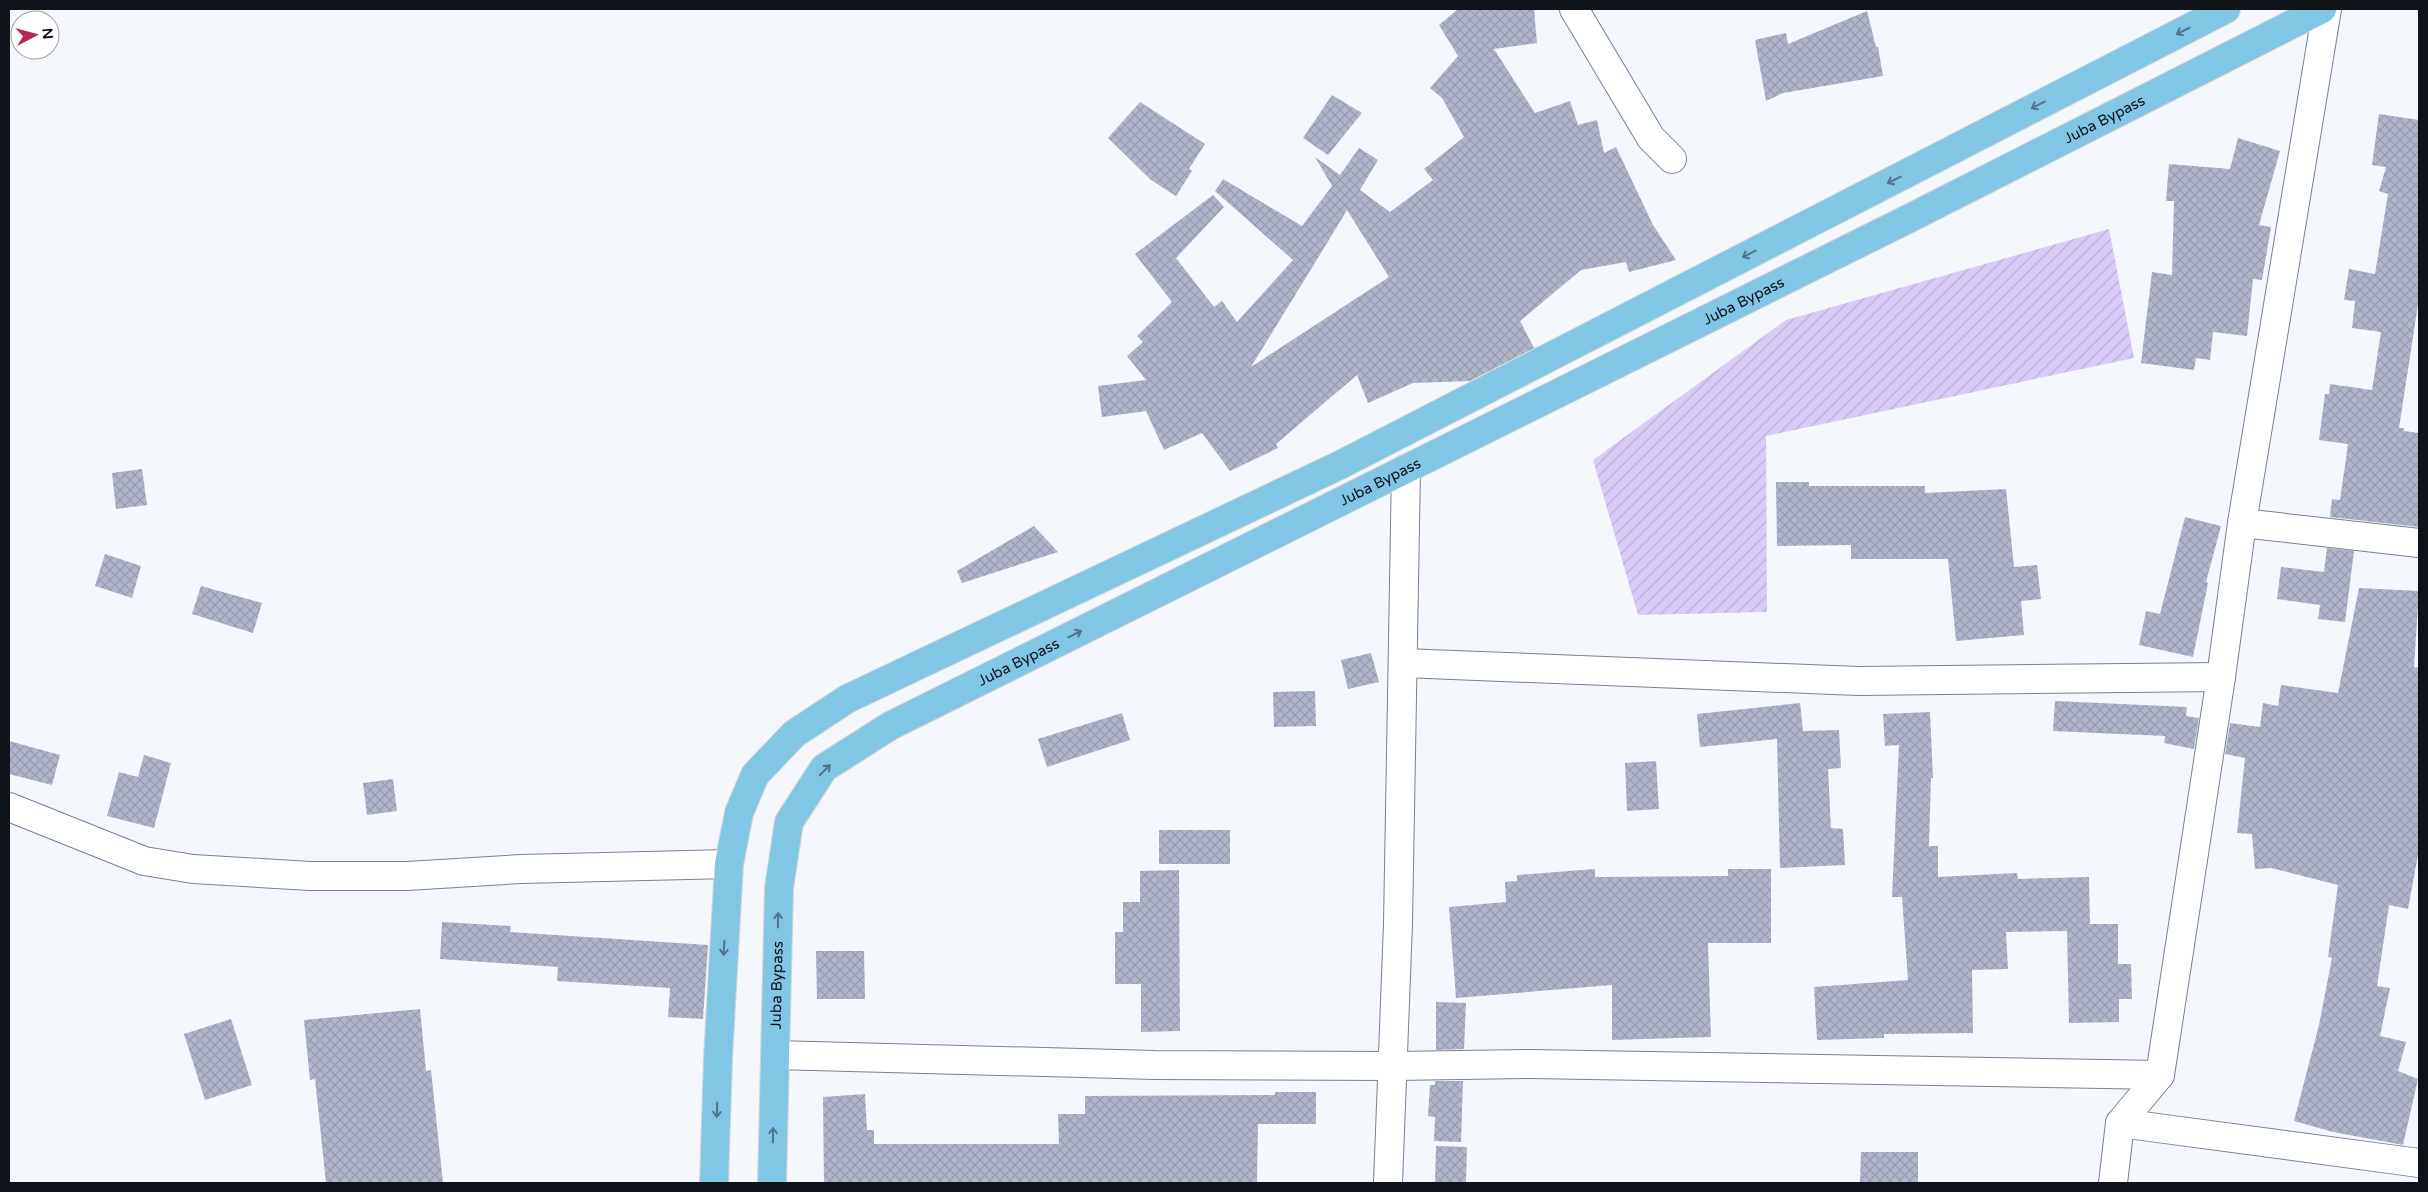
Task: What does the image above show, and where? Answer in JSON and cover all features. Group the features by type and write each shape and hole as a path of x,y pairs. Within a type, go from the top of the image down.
{"main road":[{"path":"714,1183 718,1058 729,864 740,813 755,776 794,734 847,699 1340,465 2226,9"},
{"name":"Juba Bypass","path":"772,1183 779,888 789,822 824,768 890,726 1914,216 2322,9"}],"street":[{"path":"1574,9 1651,138 1672,159"},
{"path":"2113,1183 2120,1123 2160,1075 2221,677 2242,523 2327,9"},
{"path":"1388,1183 1394,1066 1406,469"},
{"path":"2242,523 2419,543"},
{"path":"1403,663 1858,681 2221,677"},
{"path":"9,807 144,861 193,869 310,876 407,876 521,869 729,864"},
{"path":"775,1055 1154,1065 1394,1066 1531,1064 2160,1075"},
{"path":"2120,1123 2419,1163"}],"shaded area":[{"path":"2109,229 2134,358 1766,436 1767,612 1638,615 1593,460 1786,320"}],"building":[{"path":"1458,9 1534,9 1537,43 1494,49 1535,113 1570,101 1578,125 1597,120 1604,153 1616,147 1653,225 1676,260 1629,272 1626,262 1581,270 1520,321 1534,348 1470,381 1413,383 1368,403 1357,375 1276,444 1278,448 1230,471 1202,433 1164,450 1146,411 1102,417 1098,386 1146,380 1127,356 1143,342 1137,336 1172,302 1135,254 1213,195 1224,207 1176,258 1214,307 1222,301 1237,322 1293,260 1215,191 1223,179 1302,226 1332,186 1315,157 1340,175 1359,148 1378,160 1360,190 1390,212 1433,180 1424,169 1464,137 1442,98 1430,88 1458,56 1439,25","holes":["1347,210 1389,277 1251,367"]},
{"path":"1867,11 1876,47 1878,47 1883,76 1783,93 1766,101 1755,40 1786,33 1788,44"},
{"path":"1332,95 1362,113 1328,155 1303,138"},
{"path":"1140,102 1205,144 1189,169 1192,171 1176,196 1151,180 1108,138"},
{"path":"2379,114 2419,120 2419,298 2399,428 2404,428 2404,431 2419,433 2419,527 2330,517 2332,499 2340,500 2348,444 2319,440 2325,394 2329,394 2330,384 2372,390 2381,332 2352,328 2355,301 2344,300 2349,269 2375,274 2388,194 2379,191 2386,167 2372,165"},
{"path":"2238,138 2280,151 2259,225 2271,227 2262,280 2253,279 2247,336 2213,332 2210,360 2196,358 2194,370 2141,363 2152,272 2172,275 2174,201 2166,201 2169,164 2230,169"},
{"path":"142,469 147,505 116,509 112,473"},
{"path":"1776,482 1809,482 1809,486 1925,486 1925,493 2006,489 2014,567 2037,565 2041,599 2021,601 2024,635 1956,641 1948,559 1851,559 1851,545 1777,546"},
{"path":"2185,517 2221,526 2206,582 2208,583 2193,657 2139,645 2146,611 2160,614"},
{"path":"1034,526 1058,552 962,583 957,571"},
{"path":"2327,548 2354,551 2345,622 2318,619 2320,605 2277,599 2281,567 2324,572"},
{"path":"105,554 141,566 132,598 95,586"},
{"path":"201,586 262,603 253,633 192,614"},
{"path":"2359,588 2419,591 2414,667 2419,668 2419,850 2408,909 2389,905 2377,986 2390,988 2380,1036 2406,1042 2398,1071 2418,1079 2403,1145 2333,1132 2294,1121 2319,1025 2332,958 2328,957 2338,885 2271,868 2255,869 2252,834 2237,833 2245,758 2225,754 2230,723 2260,727 2263,703 2278,706 2281,685 2338,693"},
{"path":"1371,653 1379,682 1348,689 1341,660"},
{"path":"1315,691 1316,726 1274,727 1273,692"},
{"path":"2055,701 2187,707 2186,716 2199,718 2194,749 2164,743 2165,736 2053,731"},
{"path":"1800,703 1803,731 1839,730 1841,768 1828,769 1831,828 1843,829 1845,865 1780,868 1777,739 1700,747 1697,714"},
{"path":"1930,712 1933,778 1931,778 1929,846 1938,846 1938,877 2017,873 2018,879 2089,877 2090,924 2118,924 2118,964 2131,964 2132,999 2119,999 2119,1022 2069,1023 2067,931 2006,932 2008,969 1972,970 1973,1033 1884,1034 1884,1038 1817,1040 1814,987 1908,980 1902,897 1892,897 1899,745 1885,746 1883,714"},
{"path":"1122,713 1130,740 1047,767 1038,739"},
{"path":"9,741 60,755 52,785 9,774"},
{"path":"144,755 171,763 154,828 107,816 119,772 138,777"},
{"path":"1656,761 1659,809 1627,811 1625,763"},
{"path":"393,779 397,811 367,815 363,783"},
{"path":"1159,830 1230,830 1230,864 1159,864"},
{"path":"1595,869 1595,877 1728,876 1728,869 1771,869 1771,943 1708,943 1711,1037 1612,1040 1612,985 1456,998 1449,907 1506,902 1505,882 1517,881 1517,875"},
{"path":"1179,870 1180,1031 1141,1032 1141,984 1115,984 1115,932 1123,932 1123,902 1140,902 1140,871"},
{"path":"442,922 511,926 510,932 708,945 703,1019 668,1017 670,988 557,981 558,967 440,959"},
{"path":"816,951 864,951 865,999 817,999"},
{"path":"1436,1002 1466,1003 1464,1049 1436,1050"},
{"path":"420,1009 426,1071 431,1070 443,1183 326,1183 315,1079 310,1080 304,1020"},
{"path":"231,1019 252,1085 205,1100 184,1034"},
{"path":"1435,1081 1463,1081 1461,1142 1434,1141 1435,1117 1428,1116 1430,1085 1435,1085"},
{"path":"1275,1092 1316,1092 1316,1124 1258,1124 1257,1183 824,1183 823,1097 865,1094 867,1130 874,1130 874,1144 1059,1144 1058,1114 1085,1114 1085,1096 1275,1095"},
{"path":"1436,1146 1467,1147 1466,1183 1435,1183"},
{"path":"1861,1152 1918,1152 1918,1183 1860,1183"}]}
